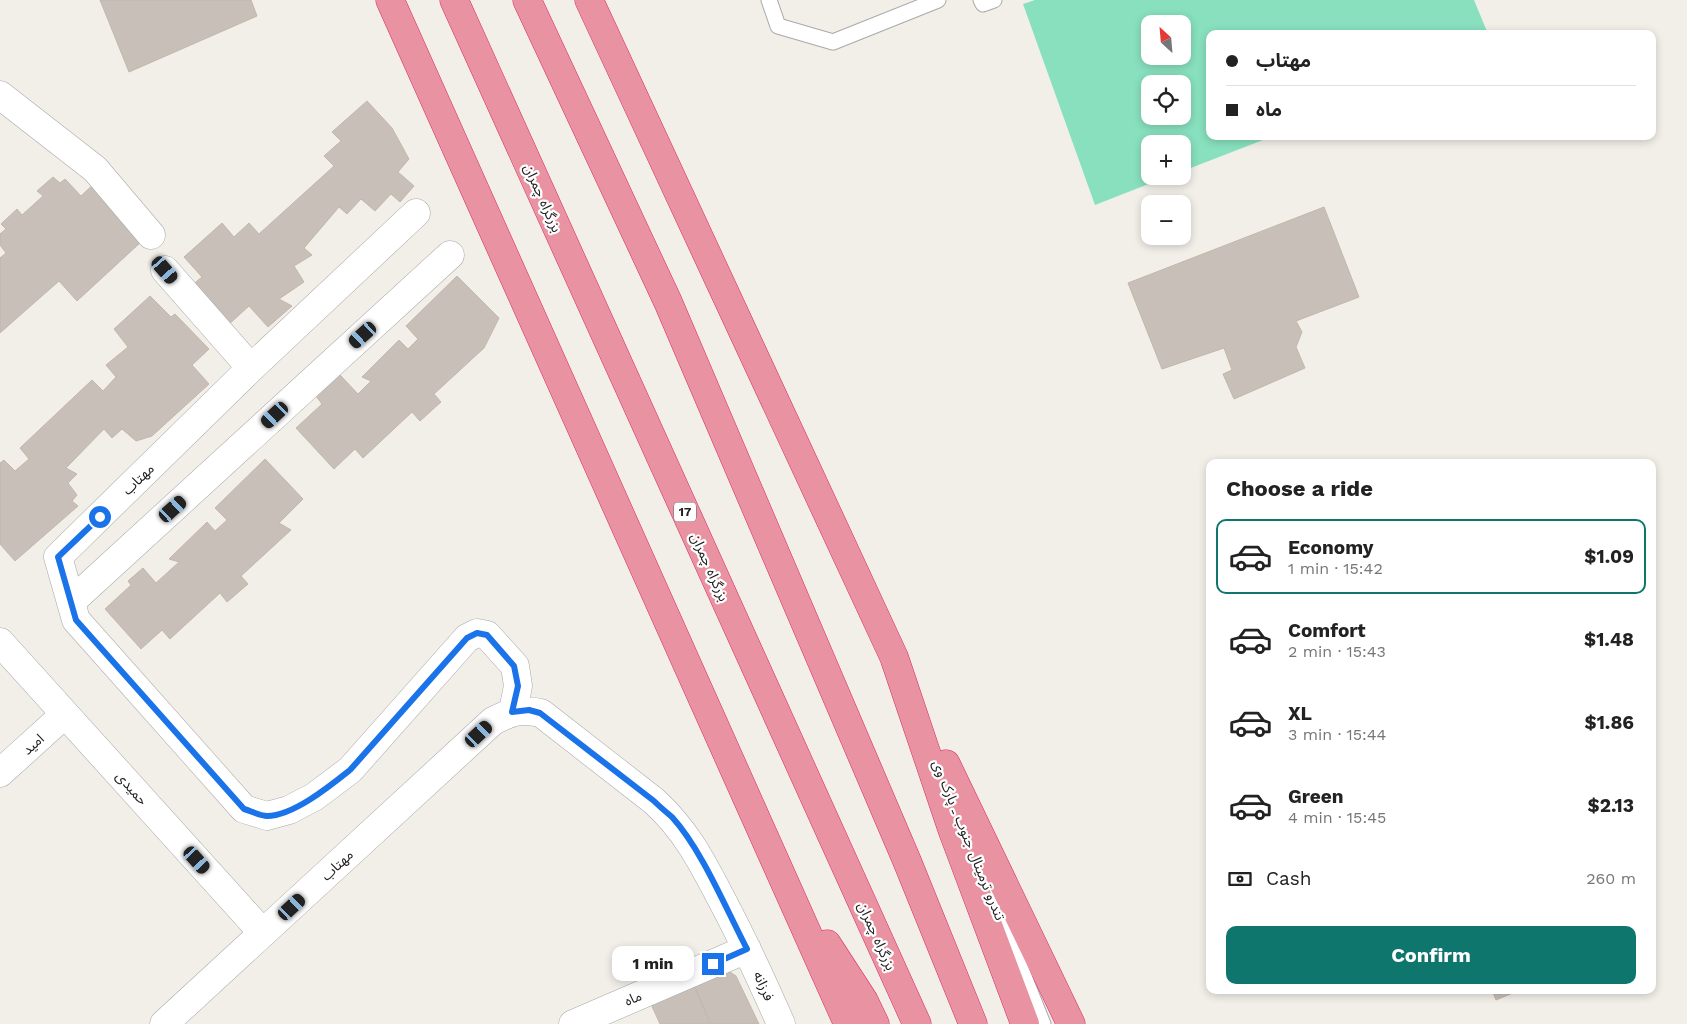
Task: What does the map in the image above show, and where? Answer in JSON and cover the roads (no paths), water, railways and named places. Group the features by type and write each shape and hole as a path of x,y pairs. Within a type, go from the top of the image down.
{"highway":[{"path":"390,0 848,1024"},
{"name":"بزرگراه چمران","path":"454,0 917,1024"},
{"path":"527,0 672,311 907,861 973,1024"},
{"path":"589,0 894,657 1071,1024"},
{"path":"894,657 954,832 1025,1024"},
{"path":"781,873 864,1001 875,1024"}],"street":[{"path":"0,96 95,169 151,235"},
{"name":"مهتاب","path":"416,213 251,368 58,557 76,620 244,809 266,816 289,810 314,797 350,770 467,638 477,633 487,635 514,666 518,686 512,712"},
{"path":"71,602 450,254"},
{"path":"165,270 251,368"},
{"name":"حمیدی","path":"0,642 263,933"},
{"name":"مهتاب","path":"164,1024 494,721 512,712 529,710 540,713 672,817 706,868 747,949"},
{"name":"امید","path":"0,773 65,714"},
{"name":"ماه","path":"573,1024 747,949"},
{"name":"فرزانه","path":"747,949 781,1024"}],"lane":[{"path":"768,0 778,26 833,42 938,0"},
{"path":"981,0 983,4 994,0"},
{"name":"تندرو ترمینال جنوب ـ پارک وی","path":"894,657 1043,1024"}]}
